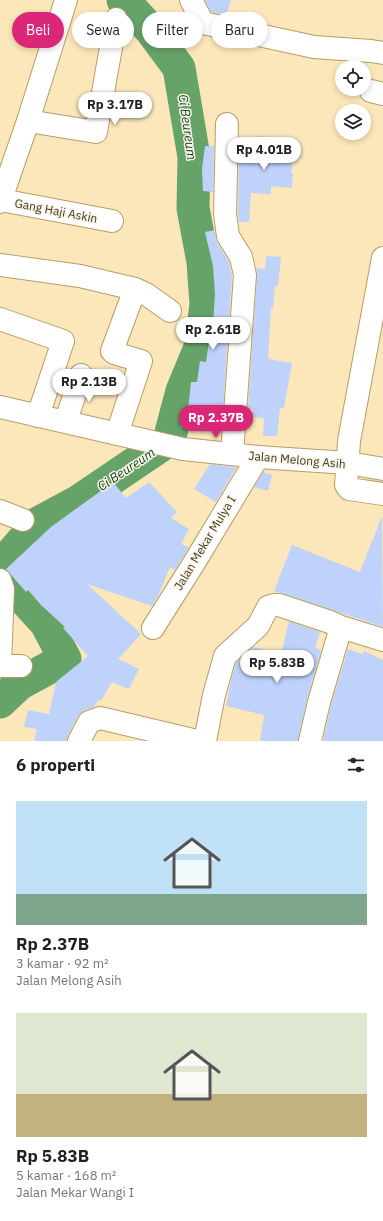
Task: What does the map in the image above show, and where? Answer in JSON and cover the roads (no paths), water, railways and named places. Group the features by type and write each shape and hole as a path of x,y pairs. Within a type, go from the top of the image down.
{"street":[{"path":"0,201 28,121 66,0"},
{"path":"191,0 203,23 314,47 383,53"},
{"path":"28,121 96,132 111,48"},
{"path":"227,124 225,214 228,236 240,257 245,275 232,454"},
{"name":"Gang Haji Askin","path":"0,201 112,221"},
{"path":"383,258 349,441 346,485 349,489 383,494"},
{"path":"0,266 80,276 135,290 146,294 170,311"},
{"path":"117,434 141,361 114,353 112,351 135,290"},
{"path":"0,319 63,340 38,416"},
{"path":"66,421 81,375"},
{"name":"Jalan Melong Asih","path":"0,407 183,449 348,464 383,469"},
{"name":"Jalan Mekar Mulya I","path":"153,628 194,564 258,457"},
{"path":"0,511 23,520"},
{"path":"0,580 3,589 0,665 21,666"},
{"path":"205,741 214,695 225,656 258,626 268,607 279,605 383,640"},
{"path":"310,741 318,702 341,627"},
{"path":"79,741 89,722 100,718 197,741"}],"waterway":[{"name":"Ci Beureum","path":"0,702 19,684 65,659 46,623 2,575 7,559 38,523 79,501 169,440 182,391 201,345 206,304 203,262 193,208 194,157 179,68 150,29 123,0"}]}
